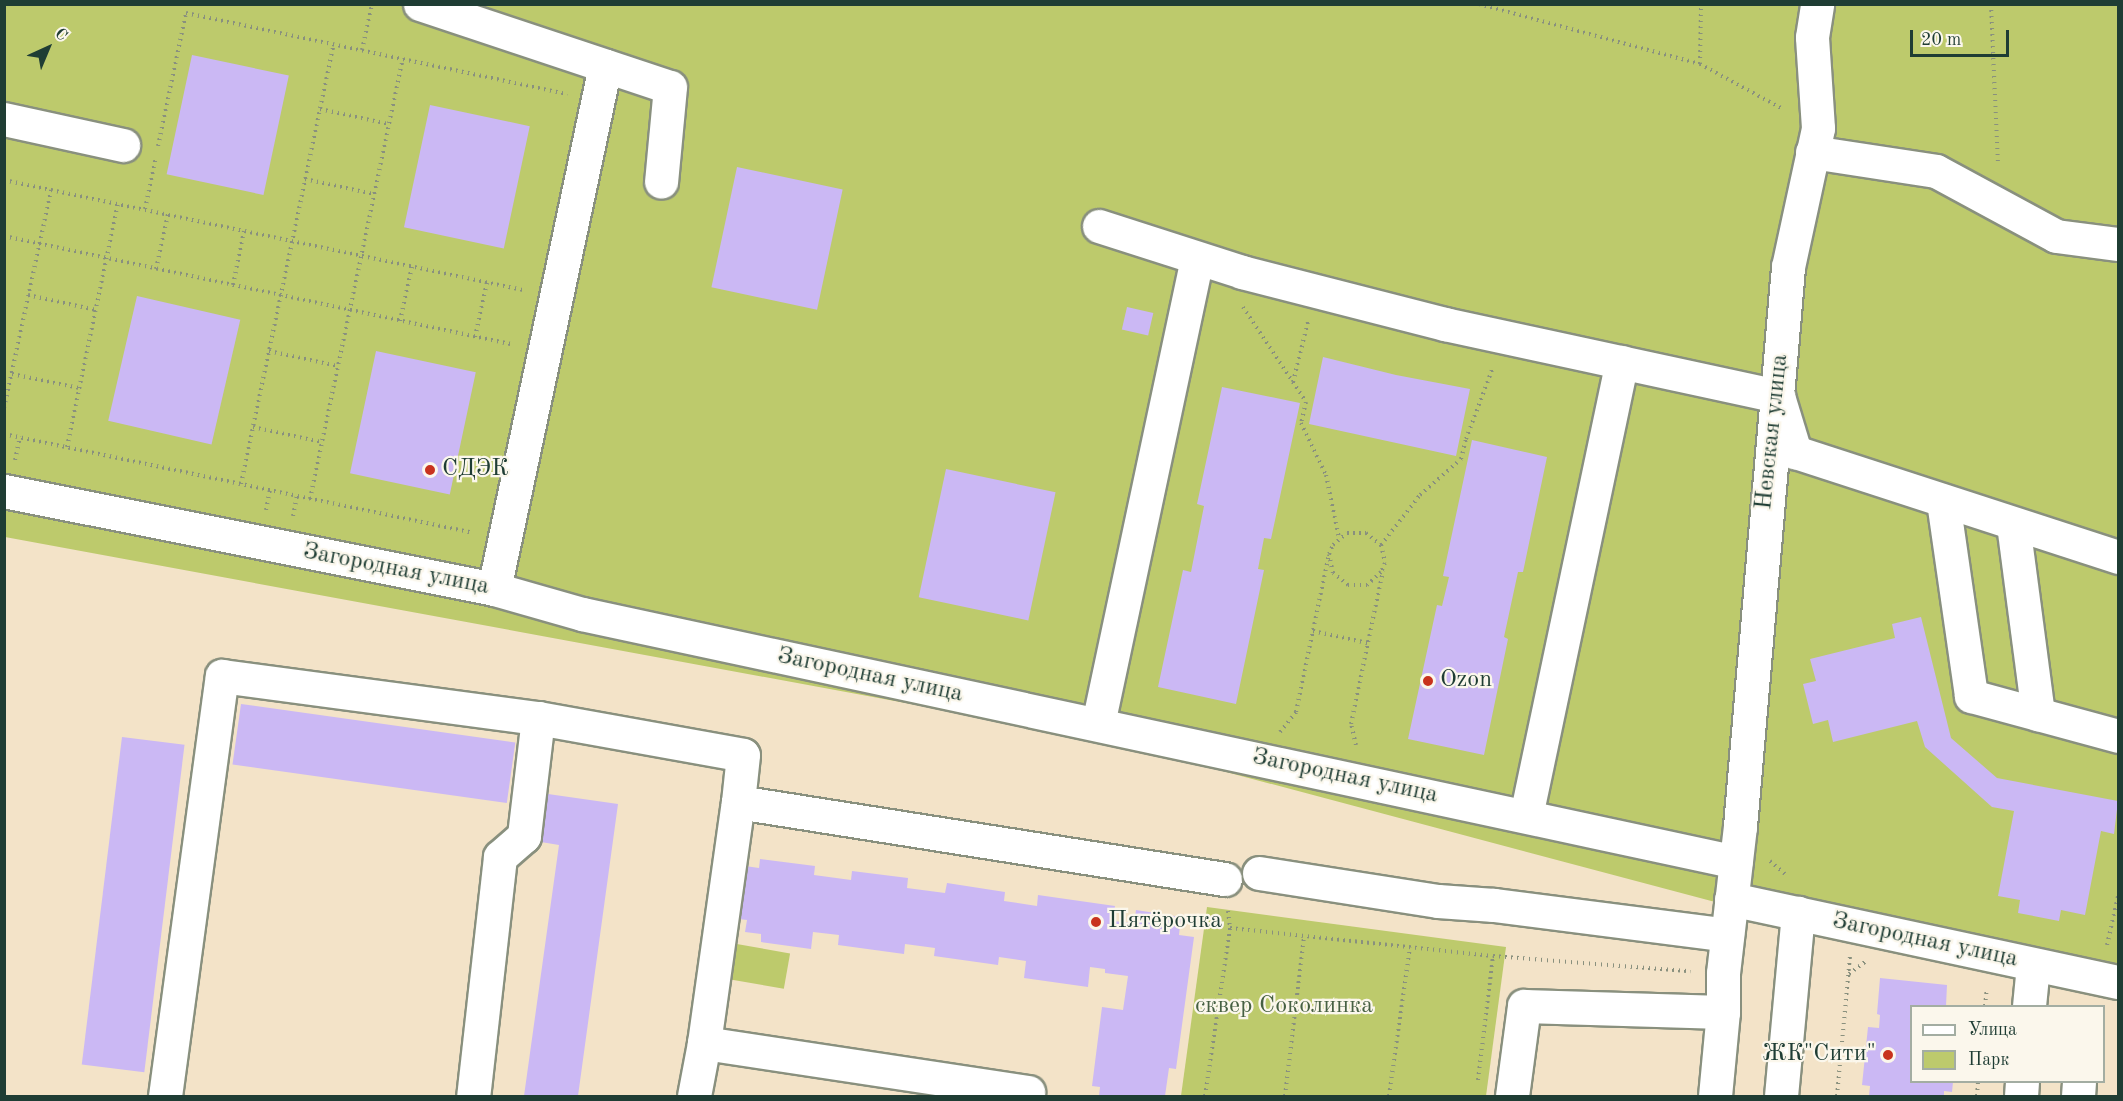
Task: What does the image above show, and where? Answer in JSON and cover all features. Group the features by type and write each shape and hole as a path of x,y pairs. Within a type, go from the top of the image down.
{"street":[{"path":"420,4 670,87 661,182"},
{"name":"Невская улица","path":"1715,1096 1723,1012 1723,973 1731,899 1751,860 1768,468 1778,396 1788,267 1815,140 1812,37 1816,4"},
{"path":"494,589 605,66"},
{"path":"4,119 123,145"},
{"path":"1815,140 1936,171 2056,236 2118,244"},
{"path":"1099,226 1197,259 1445,324 1778,396 1795,452 2118,557"},
{"path":"1098,724 1197,259"},
{"path":"1526,816 1622,362"},
{"name":"Загородная улица","path":"4,491 494,589 582,614 1526,816 1751,860"},
{"path":"1943,501 1971,696 2118,736"},
{"path":"2013,524 2038,714"},
{"path":"165,1096 222,676 538,718 743,755 704,1043 694,1096"},
{"path":"473,1096 500,857 524,836 538,718"},
{"path":"738,802 1225,879"},
{"path":"1259,873 1438,901 1494,905 1727,935"},
{"name":"Загородная улица","path":"1731,899 2118,982"},
{"path":"1781,1096 1798,913"},
{"path":"2029,1005 2033,965"},
{"path":"1512,1096 1524,1006 1723,1012"},
{"path":"704,1043 1028,1092"}],"path":[{"path":"362,50 372,4"},
{"path":"1479,4 1701,64 1815,140"},
{"path":"1701,4 1701,64"},
{"path":"1991,4 2000,206"},
{"path":"145,209 186,13 598,100"},
{"path":"241,484 334,44"},
{"path":"310,499 403,59"},
{"path":"320,109 389,124"},
{"path":"305,179 374,194"},
{"path":"5,181 556,297"},
{"path":"4,408 51,189"},
{"path":"67,447 118,204"},
{"path":"156,269 168,214"},
{"path":"232,285 244,231"},
{"path":"4,236 544,352"},
{"path":"400,321 412,266"},
{"path":"475,337 487,282"},
{"path":"28,296 96,310"},
{"path":"1241,304 1306,402 1301,423 1326,475 1339,538"},
{"path":"1293,383 1311,311"},
{"path":"269,351 338,366"},
{"path":"1381,544 1420,495 1461,459 1466,439 1494,365"},
{"path":"12,374 79,388"},
{"path":"253,427 322,442"},
{"path":"4,434 505,540"},
{"path":"1276,736 1296,712 1329,554 1339,538 1347,533 1366,532 1381,544 1384,563 1350,724 1358,754"},
{"path":"1329,554 1333,573 1348,585 1367,585 1381,572 1384,563"},
{"path":"1313,631 1368,643"},
{"path":"1751,860 1794,881"},
{"path":"2106,952 2118,896"},
{"path":"1205,1096 1230,928 1493,956 1723,973"},
{"path":"1286,1096 1304,936"},
{"path":"1389,1096 1410,947"},
{"path":"1837,1096 1850,953"},
{"path":"1477,1085 1493,956"}],"green space":[{"path":"4,5 2118,5 2118,996 1749,911 1106,740 5,537"},
{"name":"сквер Соколинка","path":"1207,907 1506,947 1486,1096 1181,1096"},
{"path":"731,943 790,953 784,989 725,978"}],"building":[{"path":"192,55 289,76 263,195 167,174"},
{"path":"430,105 530,126 504,248 404,227"},
{"path":"737,167 843,189 817,310 711,287"},
{"path":"137,296 240,320 211,445 108,421"},
{"path":"1127,307 1153,313 1148,335 1122,329"},
{"path":"376,351 476,372 450,494 350,473"},
{"path":"1323,357 1396,375 1470,389 1456,456 1309,424"},
{"path":"1222,387 1300,403 1271,539 1264,538 1258,569 1264,570 1236,704 1158,687 1183,570 1191,572 1204,506 1197,504"},
{"path":"1472,440 1547,457 1523,572 1518,572 1504,637 1508,639 1484,755 1408,739 1437,605 1442,606 1449,577 1443,576"},
{"path":"946,469 1056,492 1028,620 919,597"},
{"path":"1921,617 1951,738 1997,778 2118,801 2114,834 2101,831 2085,915 2061,910 2059,921 2018,913 2020,900 1998,896 2014,811 1992,807 1925,747 1917,721 1833,742 1828,720 1813,724 1803,684 1816,681 1810,659 1895,638 1892,624"},
{"path":"241,704 515,743 507,803 233,764"},
{"path":"122,737 185,745 144,1072 82,1065"},
{"path":"548,794 618,804 578,1096 524,1096 559,845 541,842"},
{"path":"760,859 815,866 814,875 851,880 852,871 908,878 907,888 945,893 947,883 1005,892 1004,901 1037,906 1038,895 1115,906 1113,921 1134,923 1136,910 1181,917 1179,935 1194,937 1176,1069 1169,1068 1165,1096 1099,1096 1100,1087 1092,1086 1102,1007 1123,1010 1128,976 1105,973 1105,969 1090,967 1088,987 1024,978 1026,961 999,957 998,965 934,956 935,948 905,944 904,954 838,945 839,935 813,932 811,949 761,942 761,934 745,932 747,920 731,918 738,865 759,868"},
{"name":"ЖК\"Сити\"","path":"1880,978 1947,985 1946,1005 1910,1005 1910,1083 1953,1083 1952,1092 1944,1091 1944,1096 1869,1096 1870,1086 1862,1085 1868,1027 1879,1028 1880,1015 1877,1014"}],"place":[{"name":"СДЭК","path":"430,470"},
{"name":"Ozon","path":"1428,681"},
{"name":"Пятёрочка","path":"1096,922"},
{"name":"ЖК\"Сити\"","path":"1888,1055"}]}
